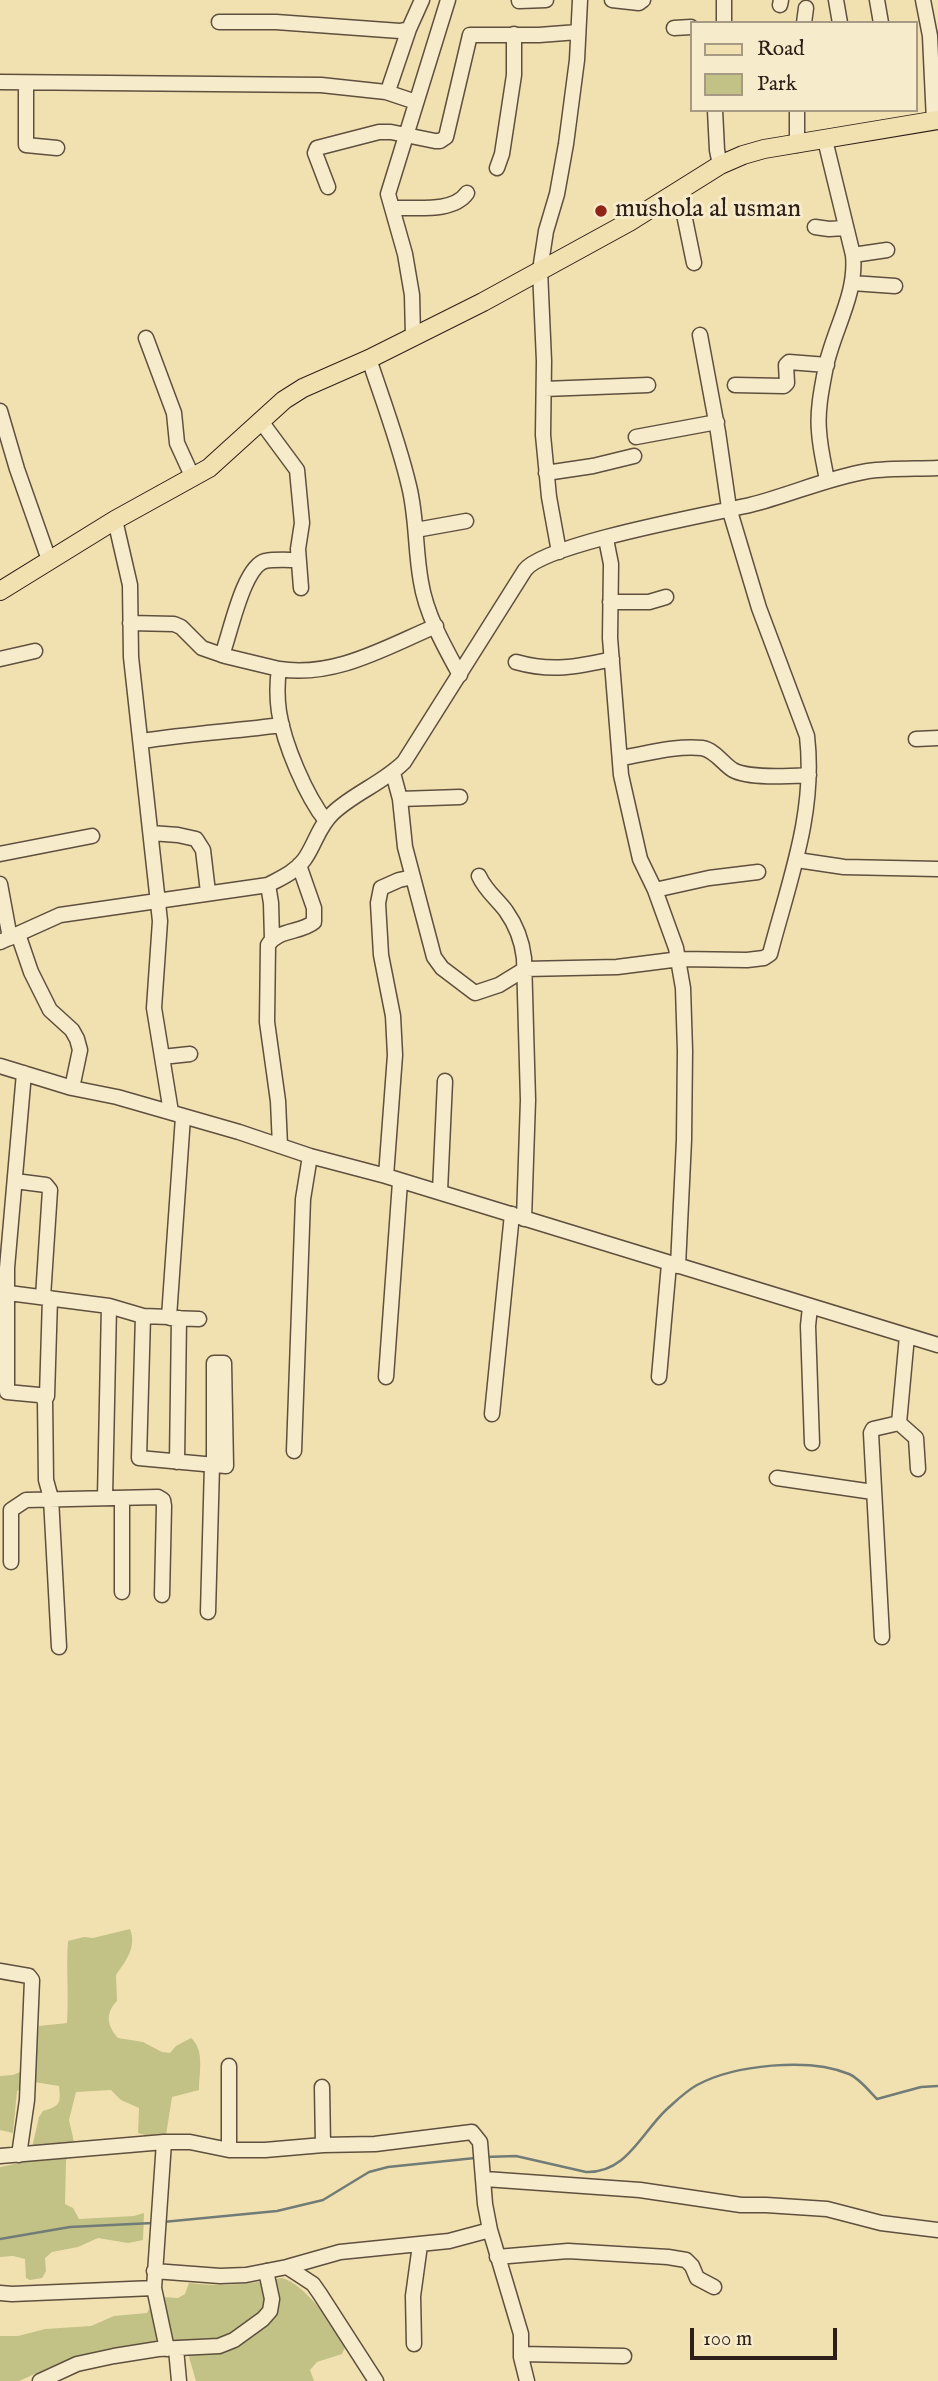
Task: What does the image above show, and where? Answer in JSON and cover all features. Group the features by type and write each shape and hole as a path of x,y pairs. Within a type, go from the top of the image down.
{"main road":[{"path":"0,591 115,520 209,468 260,420 303,388 369,359 483,302 629,222 720,166 764,149 936,120"}],"street":[{"path":"390,85 422,0"},
{"path":"413,336 412,295 405,254 387,194 448,0"},
{"path":"519,1 546,0"},
{"path":"559,552 543,435 541,270 546,231 557,194 566,144 577,60 580,0"},
{"path":"612,0 639,3 643,0"},
{"path":"724,0 724,21"},
{"path":"836,0 840,21"},
{"path":"877,0 881,21"},
{"path":"923,0 936,120"},
{"path":"219,22 275,22 400,32 409,29"},
{"path":"674,28 690,27"},
{"path":"328,187 315,153 317,148 379,132 440,141 449,134 470,35 578,32"},
{"path":"497,168 502,154 514,75 514,34"},
{"path":"0,82 321,85 386,92 416,102"},
{"path":"26,83 26,145 57,148"},
{"path":"715,112 720,166"},
{"path":"797,112 797,145"},
{"path":"825,140 853,255 854,270 827,365 819,414 819,433 827,480"},
{"path":"678,190 694,263"},
{"path":"393,208 453,205 467,194"},
{"path":"815,227 845,228"},
{"path":"853,255 887,250"},
{"path":"852,283 895,286"},
{"path":"393,773 400,799 405,847 434,957 442,968 475,993 499,985 525,969 617,967 680,959 766,958 770,954 797,860 808,806 807,736 759,608 729,508 717,422 700,335"},
{"path":"146,338 174,412 177,443 192,478"},
{"path":"369,359 409,484 421,585 436,626 460,675"},
{"path":"735,385 784,386 787,380 786,365 789,362 827,365"},
{"path":"544,389 648,385"},
{"path":"0,411 49,560"},
{"path":"260,420 297,470 302,523 298,560 301,588"},
{"path":"636,437 717,422"},
{"path":"546,472 593,466 634,456"},
{"path":"9,938 60,915 268,885 288,874 304,860 319,831 332,814 393,773 404,762 529,565 559,552 677,519 748,505 827,480 870,471 938,468"},
{"path":"115,520 130,585 131,657 160,920 154,1008 162,1057 177,1114 174,1318 177,1462"},
{"path":"416,530 466,521"},
{"path":"606,539 611,564 612,659 621,775 640,859 655,890 680,959 685,1051 682,1200 659,1377"},
{"path":"222,655 247,582 257,567 262,562 298,560"},
{"path":"610,603 649,602 666,597"},
{"path":"130,623 174,624 181,627 202,648 279,669 306,671 346,664 436,626"},
{"path":"0,659 35,651"},
{"path":"516,662 548,669 576,667 612,659"},
{"path":"279,669 278,711 282,725 302,782 316,809 326,821"},
{"path":"142,741 282,725"},
{"path":"916,739 938,738"},
{"path":"621,758 705,748 731,769 739,772 809,775"},
{"path":"400,799 460,797"},
{"path":"151,833 196,839 203,850 208,892"},
{"path":"0,854 92,836"},
{"path":"797,860 844,867 938,869"},
{"path":"280,1146 278,1101 268,1022 268,945 282,933 314,922 314,908 299,865"},
{"path":"655,890 709,878 758,872"},
{"path":"479,876 506,911 517,931 523,949 525,969 528,1100 518,1216 492,1414"},
{"path":"386,1377 396,1055 393,1017 381,955 378,903 381,888 413,877"},
{"path":"0,884 9,938 31,972 50,1010 72,1030 77,1040 80,1050 72,1088"},
{"path":"268,885 272,939"},
{"path":"162,1057 190,1054"},
{"path":"0,1066 72,1088 177,1114 310,1156 440,1191 938,1345"},
{"path":"24,1073 4,1292 7,1392 39,1395 45,1399"},
{"path":"440,1191 445,1081"},
{"path":"294,1451 303,1199 310,1156"},
{"path":"15,1181 46,1185 50,1190 47,1298 49,1393 45,1399 46,1483 51,1498 59,1647"},
{"path":"4,1292 109,1306 143,1316 199,1320"},
{"path":"105,1497 109,1306"},
{"path":"810,1307 808,1326 813,1443"},
{"path":"143,1316 139,1458 177,1462 213,1465 226,1466 224,1363 214,1363 213,1465 208,1612"},
{"path":"899,1423 907,1336"},
{"path":"899,1423 916,1438 918,1469"},
{"path":"882,1637 871,1430 899,1423"},
{"path":"777,1478 873,1492"},
{"path":"122,1497 122,1592"},
{"path":"10,1562 11,1510 26,1500 158,1497 164,1502 162,1595"},
{"path":"0,1971 29,1976 32,1980 27,2100 19,2155"},
{"path":"229,2066 229,2150"},
{"path":"322,2087 323,2144"},
{"path":"0,2156 164,2142 190,2142 229,2150 264,2150 323,2144 375,2144 472,2132 480,2142 490,2230 521,2334 521,2354 527,2381"},
{"path":"164,2142 154,2288 179,2381"},
{"path":"485,2179 640,2190 741,2206 827,2209 881,2222 938,2230"},
{"path":"154,2272 246,2275 288,2267 340,2252 449,2241 490,2230"},
{"path":"414,2344 413,2296 421,2245"},
{"path":"497,2257 568,2251 668,2257 686,2260 697,2278 714,2287"},
{"path":"288,2267 313,2284 376,2381"},
{"path":"40,2381 77,2364 136,2352 219,2346 234,2340 264,2319 272,2307 266,2271"},
{"path":"0,2293 154,2288"},
{"path":"521,2354 624,2356"}],"green space":[{"path":"130,1929 131,1948 116,1975 117,2001 109,2015 112,2029 118,2038 143,2042 170,2053 176,2046 191,2038 200,2055 199,2090 172,2097 166,2135 148,2136 138,2133 139,2108 121,2100 111,2090 76,2092 69,2120 74,2142 66,2161 65,2204 73,2208 79,2219 144,2213 143,2240 128,2243 98,2238 78,2247 52,2252 45,2258 46,2271 42,2278 30,2280 26,2278 25,2259 0,2257 0,2167 29,2161 39,2117 43,2111 58,2103 59,2086 34,2082 17,2091 13,2133 0,2130 0,2076 13,2075 32,2067 39,2026 67,2023 68,1941"},
{"path":"282,2278 300,2288 309,2297 327,2318 345,2347 342,2354 317,2362 310,2370 314,2381 196,2381 185,2343 157,2337 156,2343 101,2351 57,2364 19,2381 0,2381 0,2336 91,2326 114,2316 147,2313 151,2305 162,2297 178,2298 185,2294 189,2283 236,2284"}],"waterway":[{"path":"485,2157 516,2156 586,2172 600,2171 623,2159 667,2109 693,2087 731,2072 751,2068 793,2065 833,2069 853,2076 877,2099 921,2087 938,2086"},
{"path":"163,2222 277,2211 323,2200 369,2172 388,2167 475,2158"},
{"path":"0,2239 70,2227 153,2223"}],"place":[{"name":"mushola al usman","path":"601,211"}]}
